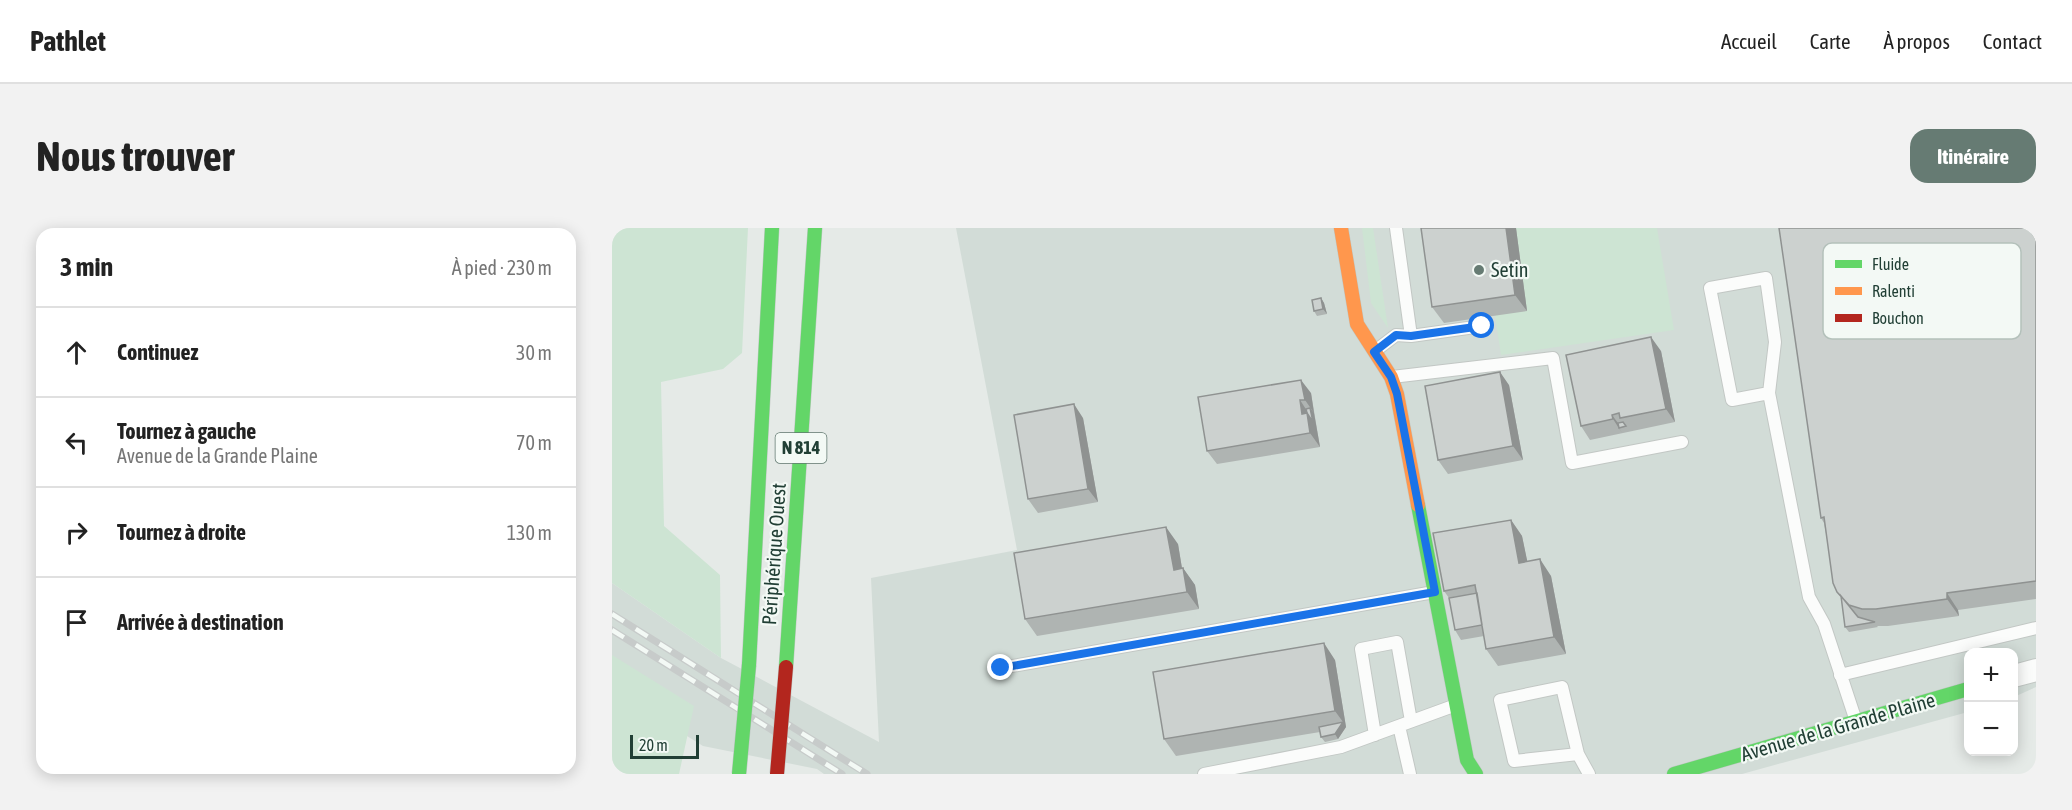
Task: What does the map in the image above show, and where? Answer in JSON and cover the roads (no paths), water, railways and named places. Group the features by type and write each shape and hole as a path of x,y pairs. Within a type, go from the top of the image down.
{"main road":[{"name":"Périphérique Ouest","path":"739,774 749,665 772,228"},
{"name":"Périphérique Ouest","path":"777,774 815,228"},
{"path":"1341,228 1357,324 1391,377 1397,394 1467,760 1476,774"},
{"name":"Avenue de la Grande Plaine","path":"1674,774 1964,690"}],"street":[{"path":"2018,675 2036,670"}],"lane":[{"path":"1396,228 1411,336"},
{"path":"1769,393 1732,400 1710,288 1766,278 1775,342 1769,393 1809,597 1824,624 1856,722"},
{"path":"1374,352 1396,335 1411,336 1482,326"},
{"path":"1391,377 1552,358 1572,463 1682,442"},
{"path":"1001,668 1435,592"},
{"path":"1840,675 2036,628"},
{"path":"1375,735 1361,649 1397,642 1410,774"},
{"path":"1578,754 1514,761 1500,700 1562,687 1578,754 1589,774"},
{"path":"1204,774 1341,747 1457,705"}],"railway":[{"path":"612,614 867,774"},
{"path":"612,630 842,774"}],"place":[{"name":"Setin","path":"1479,270"}]}
